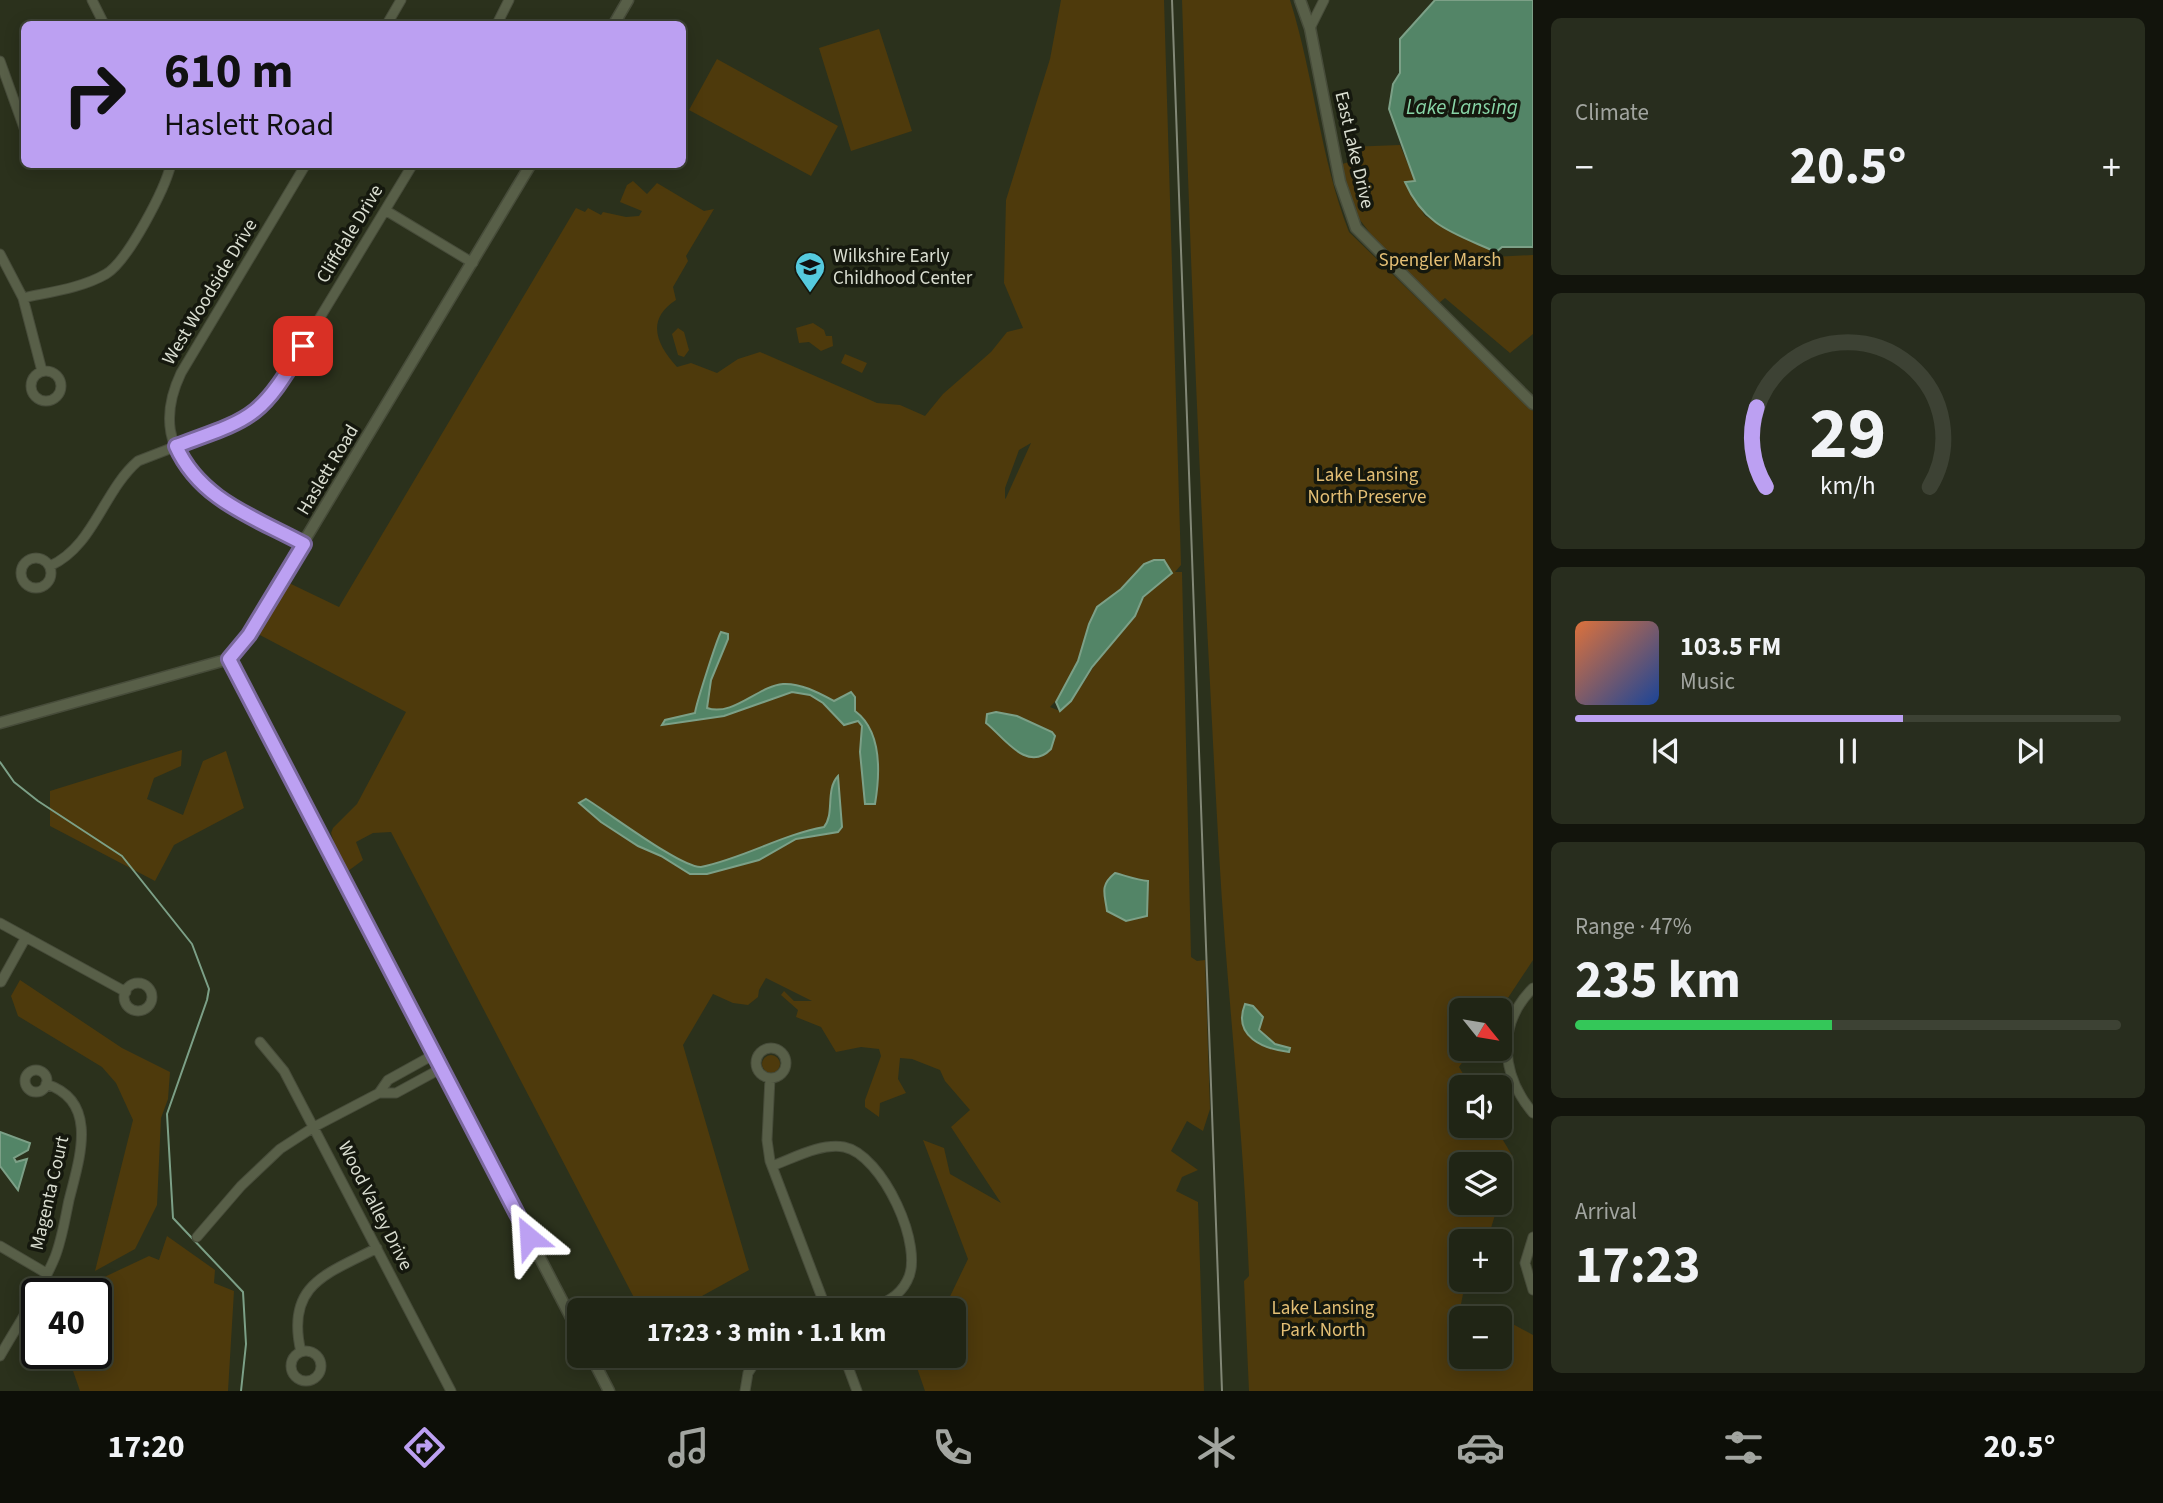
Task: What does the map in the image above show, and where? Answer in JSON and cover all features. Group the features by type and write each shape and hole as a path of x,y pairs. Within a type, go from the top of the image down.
{"street":[{"path":"92,0 102,21"},
{"path":"389,21 401,0"},
{"path":"616,21 628,0"},
{"name":"East Lake Drive","path":"1300,0 1310,28 1340,182 1356,228 1533,404"},
{"path":"1310,28 1324,0"},
{"path":"499,21 508,3"},
{"path":"0,61 21,120"},
{"path":"23,298 80,284 109,272 124,254 153,205 169,168"},
{"name":"West Woodside Drive","path":"176,446 171,405 177,383 304,168"},
{"name":"Cliffdale Drive","path":"50,566 64,558 81,541 125,472 152,453 244,420 270,400 411,168"},
{"name":"Haslett Road","path":"229,659 249,635 529,168"},
{"path":"385,210 473,263"},
{"path":"0,254 23,298 42,371"},
{"path":"176,446 194,478 209,492 304,544"},
{"path":"0,723 229,659 567,1311"},
{"path":"0,923 126,992"},
{"path":"1,982 26,937"},
{"path":"1533,988 1514,1013 1506,1050 1514,1087 1533,1113"},
{"name":"Wood Valley Drive","path":"260,1042 284,1071 452,1391"},
{"path":"379,1093 388,1080 435,1054"},
{"path":"197,1237 262,1164 314,1127 379,1093 396,1093 442,1068"},
{"path":"770,1078 767,1140 772,1166 822,1298"},
{"name":"Magenta Court","path":"0,1356 57,1251 83,1137 80,1116 74,1104 59,1089 46,1084"},
{"path":"772,1166 823,1147 837,1146 857,1152 877,1169 911,1240 914,1261 910,1275 900,1291 890,1298"},
{"path":"1533,1237 1525,1263 1533,1290"},
{"path":"0,1246 46,1273"},
{"path":"301,1352 297,1316 309,1288 320,1278 377,1248"},
{"path":"597,1368 609,1391"},
{"path":"745,1391 751,1368"},
{"path":"849,1368 858,1391"}],"green space":[{"path":"1061,0 1164,0 1181,565 1175,572 1182,572 1191,957 1197,961 1205,960 1210,1109 1203,1131 1187,1121 1171,1151 1198,1170 1182,1177 1176,1191 1198,1202 1204,1391 925,1391 917,1368 966,1368 966,1298 949,1298 968,1259 923,1140 944,1148 950,1174 1001,1203 951,1127 970,1110 945,1081 940,1070 912,1059 900,1058 898,1079 906,1093 880,1103 879,1117 865,1107 865,1100 881,1056 879,1049 861,1047 836,1052 821,1027 796,1017 798,1010 781,995 784,991 794,1001 812,1001 766,978 758,997 748,1005 733,1003 713,994 683,1045 749,1270 701,1298 634,1298 391,832 373,833 356,842 363,860 344,874 331,833 357,804 406,712 258,634 289,583 339,607 576,208 585,212 588,208 601,215 603,212 626,217 639,216 642,211 620,202 627,185 633,181 647,194 657,183 704,211 714,209 686,256 688,261 673,287 676,300 666,308 657,324 657,333 664,350 677,367 691,363 717,373 738,359 760,352 877,403 900,405 925,416 943,394 991,352 1007,332 1023,328 1004,283 1006,200 1050,59","holes":["1031,443 1006,498 1005,488 1019,450","1106,647 1082,685 1060,711 1050,707"]},
{"name":"Lake Lansing North Preserve","path":"1182,0 1290,0 1331,175 1349,232 1533,411 1533,960 1508,998 1449,998 1449,1061 1463,1061 1459,1067 1464,1075 1449,1075 1449,1138 1502,1138 1510,1152 1449,1152 1449,1215 1495,1215 1491,1229 1449,1229 1449,1292 1463,1292 1461,1306 1449,1306 1449,1369 1512,1369 1512,1324 1533,1335 1533,1391 1249,1391 1244,1281 1249,1276 1247,1223 1222,906 1189,214"},
{"path":"879,29 912,131 851,151 819,48"},
{"path":"717,59 838,126 811,176 689,110"},
{"name":"Spengler Marsh","path":"1400,145 1415,181 1406,183 1425,216 1496,252 1492,257 1533,255 1533,334 1510,353 1445,298 1439,303 1380,246 1353,211 1342,164 1349,162 1347,147"},
{"path":"813,323 824,330 826,336 832,336 833,346 821,351 809,342 799,343 796,328"},
{"path":"678,328 684,332 689,350 684,357 678,355 672,334"},
{"path":"845,354 867,363 862,373 841,363"},
{"path":"182,750 181,766 154,778 147,799 183,815 203,761 226,751 244,808 174,845 155,881 50,826 50,791"},
{"path":"20,980 122,1048 170,1072 168,1099 161,1118 157,1205 135,1249 95,1271 133,1120 116,1083 102,1067 18,1016 11,996"},
{"path":"767,1055 775,1055 780,1064 778,1071 767,1073 762,1068 762,1060"},
{"path":"167,1236 215,1270 214,1283 234,1291 228,1391 80,1391 72,1369 112,1369 112,1278 102,1278 149,1256 159,1260"}],"water":[{"name":"Lake Lansing","path":"1435,0 1533,0 1533,247 1502,247 1496,252 1442,227 1422,209 1405,182 1415,181 1389,109 1393,84 1400,73 1400,39"},
{"path":"1164,560 1172,573 1143,597 1135,616 1092,667 1071,701 1060,711 1056,702 1078,661 1097,607 1121,589 1144,564"},
{"path":"721,632 728,634 728,639 711,680 707,708 717,710 736,705 764,690 783,684 803,687 834,701 851,692 855,697 855,711 864,720 875,741 878,780 875,804 865,804 860,752 862,726 858,721 844,725 823,703 810,695 792,692 724,716 662,725 665,720 695,713"},
{"path":"996,712 1017,716 1052,732 1055,736 1051,749 1042,756 1033,757 1016,750 986,723 987,714"},
{"path":"838,776 842,827 838,832 796,839 759,860 707,874 690,874 638,846 601,822 579,803 586,799 678,859 701,867 824,827 829,816 832,788"},
{"path":"1115,873 1148,881 1147,916 1126,921 1107,911 1105,886"},
{"path":"1245,1004 1253,1006 1263,1017 1259,1030 1275,1044 1290,1048 1289,1052 1261,1044 1247,1033 1242,1015"},
{"path":"0,1132 30,1143 28,1150 14,1158 16,1162 27,1159 18,1190 0,1166"}],"waterway":[{"path":"0,762 14,782 38,801 122,856 192,944 209,989 167,1114 173,1218 243,1292 246,1344 241,1391"}],"railway":[{"path":"1172,0 1222,1391"}],"place":[{"name":"Wilkshire Early Childhood Center","path":"810,294"}],"route":[{"path":"303,346 270,400 253,415 176,446 194,478 209,492 304,544 249,635 229,659 529,1237"}],"park label":[{"name":"Lake Lansing Park North","path":"1323,1319"}]}
